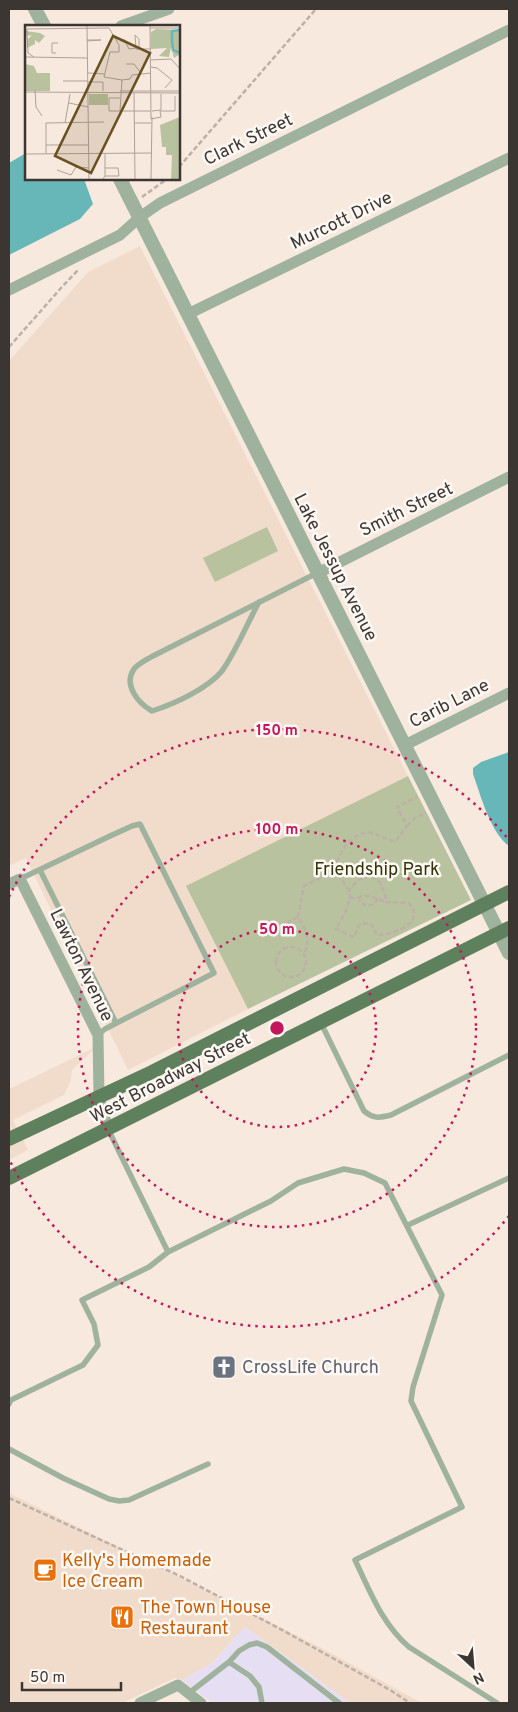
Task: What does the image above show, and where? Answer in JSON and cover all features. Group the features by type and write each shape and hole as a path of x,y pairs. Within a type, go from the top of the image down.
{"main road":[{"name":"West Broadway Street","path":"9,1139 152,1072 509,892"},
{"name":"West Broadway Street","path":"9,1178 504,931"}],"street":[{"path":"35,9 43,25"},
{"path":"124,25 169,9"},
{"name":"Clark Street","path":"9,290 120,235 140,217 160,203 509,30"},
{"name":"Murcott Drive","path":"188,314 509,158"},
{"name":"Lake Jessup Avenue","path":"121,180 485,904 504,931 509,953"},
{"name":"Smith Street","path":"318,573 509,477"},
{"name":"Carib Lane","path":"406,745 509,693"},
{"path":"9,884 20,879"},
{"name":"Lawton Avenue","path":"20,879 98,1035 99,1097 108,1129"},
{"path":"144,1702 178,1685 201,1703"}],"lane":[{"path":"259,602 221,672 207,684 173,704 152,711 143,706 134,694 130,682 135,668 151,657 259,602 318,573"},
{"path":"20,879 110,836 140,824 214,973 116,1023 98,1035"},
{"path":"40,870 116,1023"},
{"path":"321,1023 364,1111 371,1117 379,1118 391,1115 509,1055"},
{"path":"108,1129 168,1252"},
{"path":"9,1404 11,1400 83,1365 98,1344 94,1324 82,1300 149,1267 168,1252 271,1201 298,1183 344,1169 364,1173 385,1183 408,1225 442,1296 413,1387 411,1401 462,1506 355,1560 388,1626 400,1639 497,1703"},
{"path":"408,1225 509,1178"},
{"path":"9,1449 63,1478 109,1499 119,1501 129,1500 208,1464"},
{"path":"189,1693 229,1662 239,1651 257,1643 267,1648 339,1703"},
{"path":"229,1662 250,1676 259,1687 262,1703"}],"path":[{"path":"180,166 316,9"},
{"path":"144,196 166,180"},
{"path":"9,347 83,266"},
{"path":"407,826 398,807 418,796"},
{"path":"304,954 293,947 280,950 275,963 279,972 287,977 298,976 305,969 306,958 304,954 308,942 305,930 298,918 304,886 328,874 337,862 341,851 350,841 370,833 396,841 415,818 426,812"},
{"path":"337,862 339,877 349,891 349,898 346,910 336,929 354,937 359,925 365,923 372,925 377,935 396,932 410,922 414,911 409,903 386,902 371,897 358,897 353,900 349,898"},
{"path":"328,874 339,877"},
{"path":"349,891 364,876 377,878 385,893 386,902"},
{"path":"358,897 361,903 367,906 374,904 378,899"},
{"path":"286,923 298,918"},
{"path":"9,1498 180,1576 284,1631 410,1703"}],"shaded area":[{"path":"140,246 408,776 187,886 248,1009 128,1070 26,858 9,866 9,361 88,272"},
{"path":"96,1047 72,1070 71,1080 64,1095 13,1120 28,1150 9,1160 9,1089"},
{"path":"9,1493 318,1646 422,1703 350,1703 245,1627 211,1664 182,1680 175,1678 122,1703 9,1703"},
{"path":"245,1627 350,1703 212,1703 182,1680 211,1664"}],"green space":[{"path":"267,527 278,551 215,582 203,558"},
{"name":"Friendship Park","path":"408,776 471,900 248,1009 186,886"}],"water":[{"path":"25,154 25,180 84,180 93,204 80,219 9,255 9,163"},
{"path":"509,752 509,846 502,840 491,823 473,774 473,768 481,762"}],"place":[{"name":"CrossLife Church","path":"224,1367"},
{"name":"Kelly's Homemade Ice Cream","path":"45,1570"},
{"name":"The Town House Restaurant","path":"122,1617"}]}
